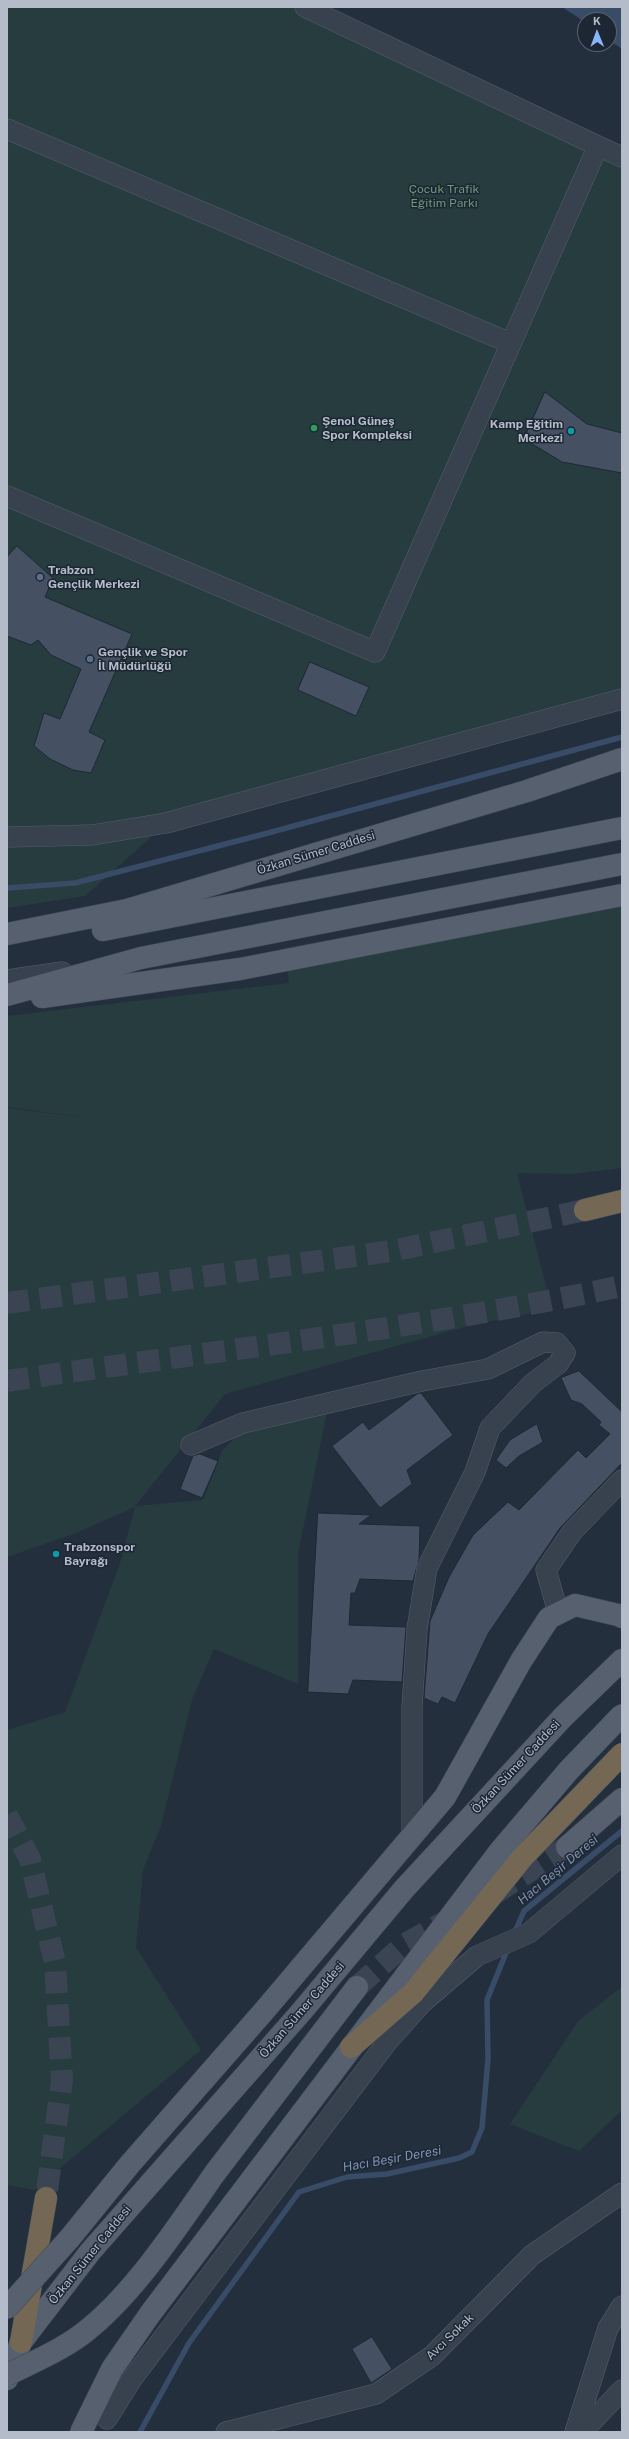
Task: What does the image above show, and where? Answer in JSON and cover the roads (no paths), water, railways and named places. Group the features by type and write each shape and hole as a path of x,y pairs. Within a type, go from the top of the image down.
{"highway":[{"path":"585,1210 622,1201"},
{"path":"351,2047 413,1994 522,1858 622,1754"},
{"path":"21,2342 46,2198"}],"main road":[{"name":"Özkan Sümer Caddesi","path":"7,934 127,910 527,791 622,759"},
{"path":"7,944 50,941 622,828"},
{"path":"7,995 140,958 622,864"},
{"path":"7,1002 240,969 622,895"},
{"path":"7,2308 69,2239 130,2164 264,2011 444,1797 521,1662 549,1618 558,1612 575,1605 618,1614 622,1617"},
{"name":"Özkan Sümer Caddesi","path":"7,2379 21,2342 90,2252 302,2011 404,1889 563,1717 622,1660"},
{"path":"81,2432 112,2369 150,2314 351,2047 500,1851 569,1770 622,1715"},
{"path":"567,1847 622,1799"},
{"path":"7,2375 58,2349 92,2327 162,2248 215,2173 357,1987"}],"street":[{"path":"305,7 622,157"},
{"path":"7,129 510,343"},
{"path":"7,496 375,652 598,146"},
{"path":"7,837 92,835 166,824 622,699"},
{"path":"7,980 140,958"},
{"path":"191,1445 243,1423 422,1381 488,1369 543,1342 556,1343 565,1354 558,1364 533,1383 490,1428 475,1472 427,1568 417,1629 412,1707 412,1836"},
{"path":"558,1612 546,1570 572,1532 622,1480"},
{"path":"104,2428 132,2379 388,2041 422,2003 450,1977 477,1956 499,1944 529,1933 622,1855"},
{"name":"Avcı Sokak","path":"226,2432 376,2394 432,2356 532,2255 622,2193"},
{"path":"575,2432 608,2328 622,2306"},
{"path":"582,2432 622,2390"}],"water":[{"path":"562,7 622,7 622,49 617,46 617,12 577,12 577,17"}],"waterway":[{"path":"7,888 75,883 268,833 622,737"},
{"name":"Hacı Beşir Deresi","path":"514,1934 524,1911 622,1831"},
{"name":"Hacı Beşir Deresi","path":"140,2432 189,2343 299,2192 347,2177 387,2174 459,2158 472,2152 482,2128 488,2059 487,2000 508,1948"}],"tunnel":[{"path":"7,1303 392,1251 585,1210"},
{"path":"7,1381 392,1327 469,1315 622,1286"},
{"path":"7,1815 30,1859 55,1963 62,2080 46,2198"},
{"path":"494,1894 567,1847"},
{"path":"357,1987 405,1944 450,1919"}],"place":[{"name":"Şenol Güneş Spor Kompleksi","path":"314,428"},
{"name":"Kamp Eğitim Merkezi","path":"571,431"},
{"name":"Trabzon Gençlik Merkezi","path":"40,577"},
{"name":"Gençlik ve Spor İl Müdürlüğü","path":"90,659"},
{"name":"Trabzonspor Bayrağı","path":"56,1554"}],"park label":[{"name":"Çocuk Trafik Eğitim Parkı","path":"444,196"}]}
